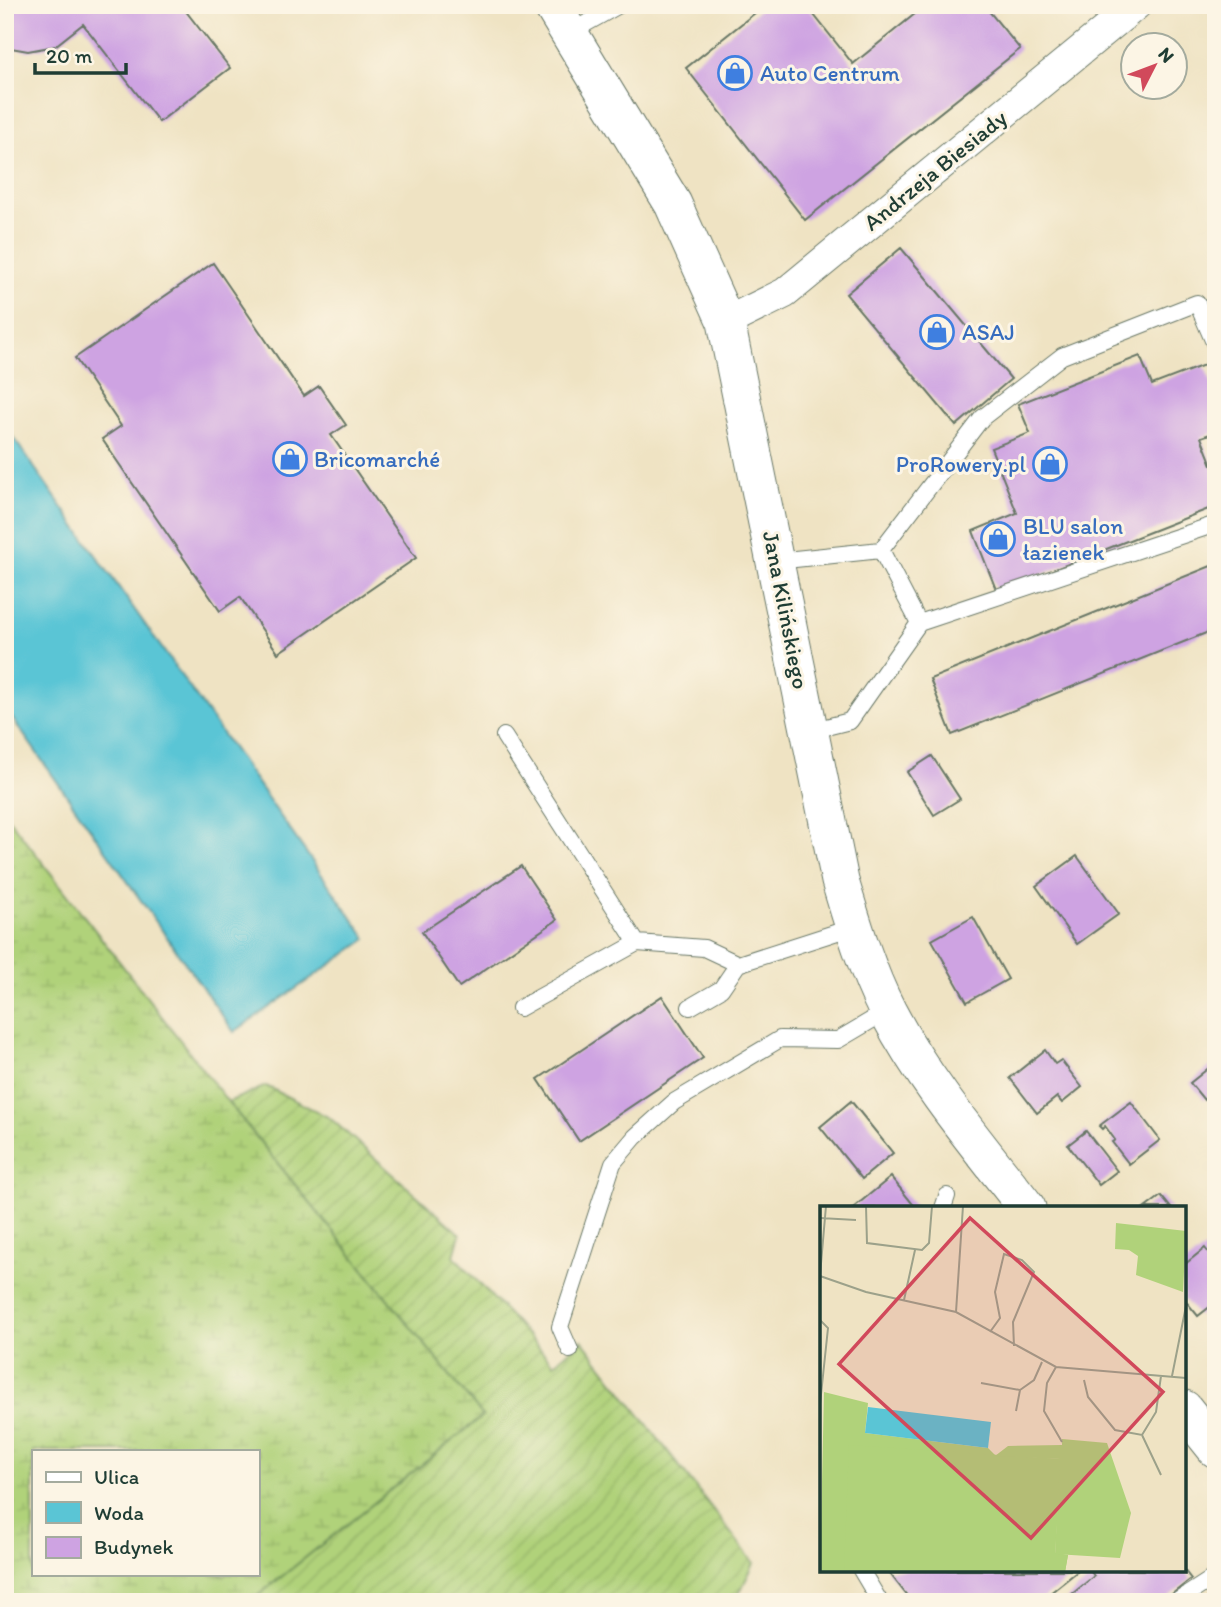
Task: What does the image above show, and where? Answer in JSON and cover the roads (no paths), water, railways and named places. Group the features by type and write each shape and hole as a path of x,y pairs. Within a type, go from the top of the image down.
{"street":[{"name":"Andrzeja Biesiady","path":"726,322 785,293 1136,5"},
{"name":"Jana Kilińskiego","path":"560,19 673,204 726,322 840,881 853,927 887,1011 934,1089 1025,1206"},
{"path":"1186,1412 1216,1449"}],"lane":[{"path":"560,19 619,5"},
{"path":"776,561 881,550 982,418 1062,356 1197,303 1216,347"},
{"path":"810,731 850,722 919,623 1216,524"},
{"path":"881,550 919,623"},
{"path":"504,736 637,943"},
{"path":"690,1007 721,989 738,964 853,927"},
{"path":"520,1008 637,943 704,948 738,964"},
{"path":"570,1350 560,1326 613,1163 635,1138 674,1102 780,1039 838,1040 887,1011"},
{"path":"862,1572 880,1602"},
{"path":"1176,1602 1216,1576"}],"water":[{"path":"5,426 367,939 234,1032 5,708"}],"place":[{"name":"Auto Centrum","path":"735,73"},
{"name":"ASAJ","path":"937,332"},
{"name":"Bricomarché","path":"290,459"},
{"name":"ProRowery.pl","path":"1050,464"},
{"name":"BLU salon łazienek","path":"998,539"}]}
